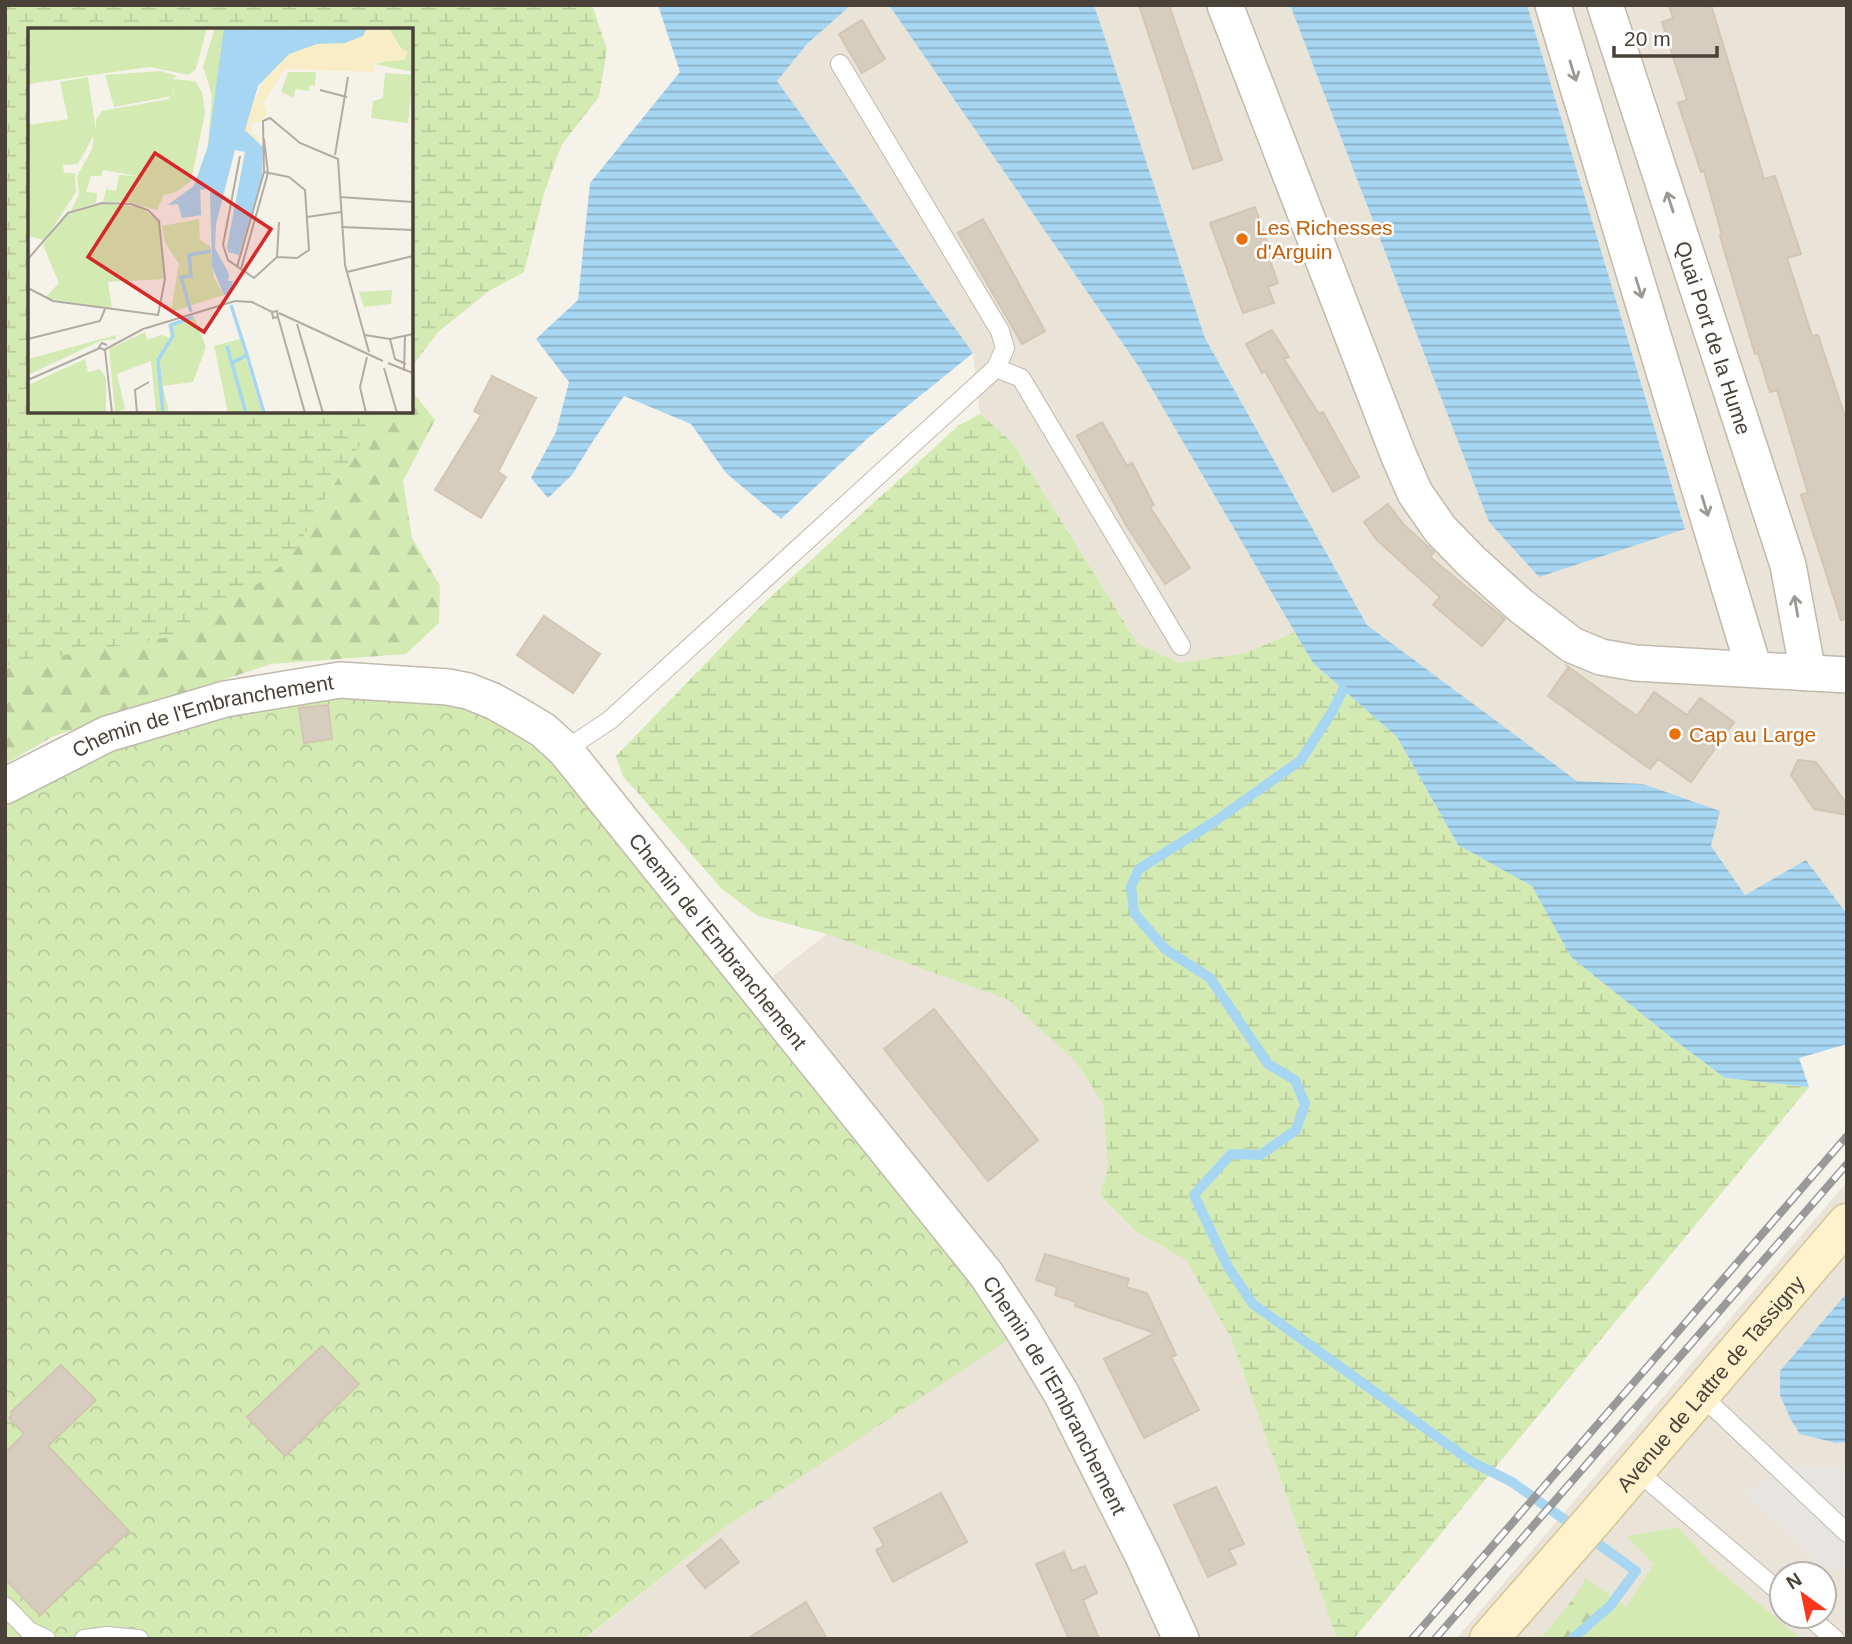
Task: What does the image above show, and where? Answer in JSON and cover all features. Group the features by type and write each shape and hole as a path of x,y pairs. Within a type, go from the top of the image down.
{"main road":[{"name":"Avenue de Lattre de Tassigny","path":"1489,1639 1847,1223"}],"street":[{"path":"1225,5 1398,454 1415,493 1440,528 1471,561 1521,606 1572,645 1601,657 1635,663 1847,675"},
{"path":"1553,5 1743,668"},
{"name":"Quai Port de la Hume","path":"1605,5 1788,565 1808,673"},
{"name":"Chemin de l'Embranchement","path":"5,786 107,734 225,699 340,680 447,687 468,691 494,701 543,730 565,750 986,1274 1061,1392 1181,1639"}],"lane":[{"path":"565,750 610,720 996,368 1005,348 1000,331 840,64"},
{"path":"996,368 1021,377 1181,646"},
{"path":"1700,1395 1847,1533"},
{"path":"1636,1470 1768,1582"},
{"path":"5,1606 29,1631 46,1639"},
{"path":"84,1639 107,1636 139,1639"}],"shaded area":[{"path":"851,5 889,5 1139,367 1295,632 1245,653 1180,663 1138,644 1012,442 980,414 973,353 777,81 807,44"},
{"path":"1094,5 1290,5 1489,521 1539,577 1685,528 1527,5 1847,5 1847,914 1806,860 1745,895 1711,846 1643,784 1577,781 1367,625 1205,338"},
{"path":"827,934 1010,1000 1076,1062 1103,1104 1108,1168 1137,1232 1186,1260 1231,1338 1337,1639 585,1639 725,1527 737,1004"},
{"path":"1847,1182 1847,1639 1456,1639"},
{"path":"1791,1466 1847,1468 1847,1572 1838,1570 1838,1560 1815,1560 1744,1493"}],"green space":[{"path":"5,5 592,5 607,49 599,97 562,144 544,193 524,272 489,291 438,332 413,365 413,28 28,28 28,413 381,413 331,489 290,559 193,633 7,665"},
{"path":"5,231 28,413 34,413 291,557 381,413 413,413 413,392 435,420 403,481 412,538 440,586 439,623 406,654 271,664 54,736 5,764"},
{"path":"980,414 1012,442 1138,644 1180,663 1245,653 1295,632 1313,663 1397,737 1458,845 1533,886 1571,957 1725,1078 1809,1087 1354,1639 1337,1639 1231,1338 1186,1260 1137,1232 1100,1195 1108,1168 1103,1104 1076,1062 1009,1000 827,934 758,916 722,889 623,776 616,756 766,601 958,426"},
{"path":"385,682 518,715 1023,1330 725,1527 584,1639 5,1639 5,786 107,734"},
{"path":"1678,1527 1712,1565 1768,1612 1768,1630 1790,1630 1801,1639 1605,1639 1577,1594 1586,1578 1626,1607 1654,1564 1627,1536"},
{"path":"1577,1594 1605,1639 1541,1639"}],"water":[{"path":"658,5 851,5 807,44 777,81 973,353 868,438 781,519 726,473 691,424 624,396 572,475 548,498 531,478 556,432 569,382 536,339 578,300 590,183 680,72"},
{"path":"889,5 1094,5 1205,338 1367,625 1577,781 1643,784 1720,811 1711,846 1745,895 1806,860 1847,914 1847,1044 1799,1058 1809,1087 1725,1078 1571,957 1532,886 1458,845 1397,737 1313,663 1139,367"},
{"path":"1290,5 1527,5 1685,529 1539,577 1489,522"},
{"path":"1847,1293 1847,1442 1836,1443 1800,1434 1780,1395 1780,1371"}],"building":[{"path":"1139,5 1169,5 1222,160 1193,169"},
{"path":"1669,5 1711,5 1764,179 1775,176 1801,254 1787,258 1812,336 1818,335 1847,423 1847,619 1841,620 1801,495 1808,493 1777,390 1770,392 1758,353 1755,354 1704,171 1701,172 1678,103 1687,100 1662,22 1673,18"},
{"path":"862,20 885,59 862,73 839,34"},
{"path":"1255,207 1278,283 1268,287 1274,303 1243,313 1210,223"},
{"path":"983,219 1045,331 1022,344 958,233"},
{"path":"1272,330 1289,357 1284,359 1319,414 1323,412 1359,477 1333,492 1265,371 1262,373 1246,344"},
{"path":"492,376 536,398 498,472 506,477 481,518 435,490 481,415 474,411"},
{"path":"1102,422 1127,466 1132,463 1154,505 1150,507 1190,568 1165,584 1126,525 1077,436"},
{"path":"1388,504 1404,525 1434,552 1430,557 1505,619 1482,646 1433,605 1440,597 1377,540 1364,522"},
{"path":"544,616 600,654 573,693 517,655"},
{"name":"Cap au Large","path":"1567,666 1637,716 1654,692 1687,715 1700,698 1734,722 1691,782 1658,759 1650,769 1548,696 1567,669 1569,671"},
{"path":"328,705 332,739 304,743 299,708"},
{"path":"1798,760 1816,762 1847,804 1847,815 1814,809 1791,775"},
{"path":"934,1009 1038,1140 988,1181 884,1049"},
{"path":"1045,1254 1129,1279 1126,1287 1147,1293 1176,1355 1171,1357 1199,1410 1144,1438 1104,1359 1155,1333 1075,1306 1076,1302 1055,1295 1057,1287 1036,1280"},
{"path":"322,1346 359,1384 285,1456 247,1417"},
{"path":"61,1365 96,1400 48,1446 129,1531 40,1615 5,1579 5,1453 24,1434 9,1418 11,1412"},
{"path":"1216,1487 1244,1544 1229,1550 1236,1564 1208,1577 1174,1505"},
{"path":"941,1493 967,1542 893,1582 876,1550 884,1546 874,1528"},
{"path":"721,1539 739,1562 705,1588 687,1566"},
{"path":"1064,1552 1072,1571 1085,1566 1097,1593 1083,1600 1099,1639 1069,1639 1036,1564"},
{"path":"806,1602 827,1639 747,1639"}],"waterway":[{"path":"1343,690 1301,760 1214,822 1139,869 1131,887 1134,913 1165,949 1210,978 1268,1064 1295,1080 1305,1104 1296,1130 1260,1155 1231,1154 1194,1195 1228,1267 1253,1304 1472,1462 1512,1482 1636,1571 1610,1606 1572,1639"}],"railway":[{"path":"1412,1639 1847,1136"},
{"path":"1435,1639 1847,1164"}],"place":[{"name":"Les Richesses d'Arguin","path":"1242,239"},
{"name":"Cap au Large","path":"1675,734"}]}
